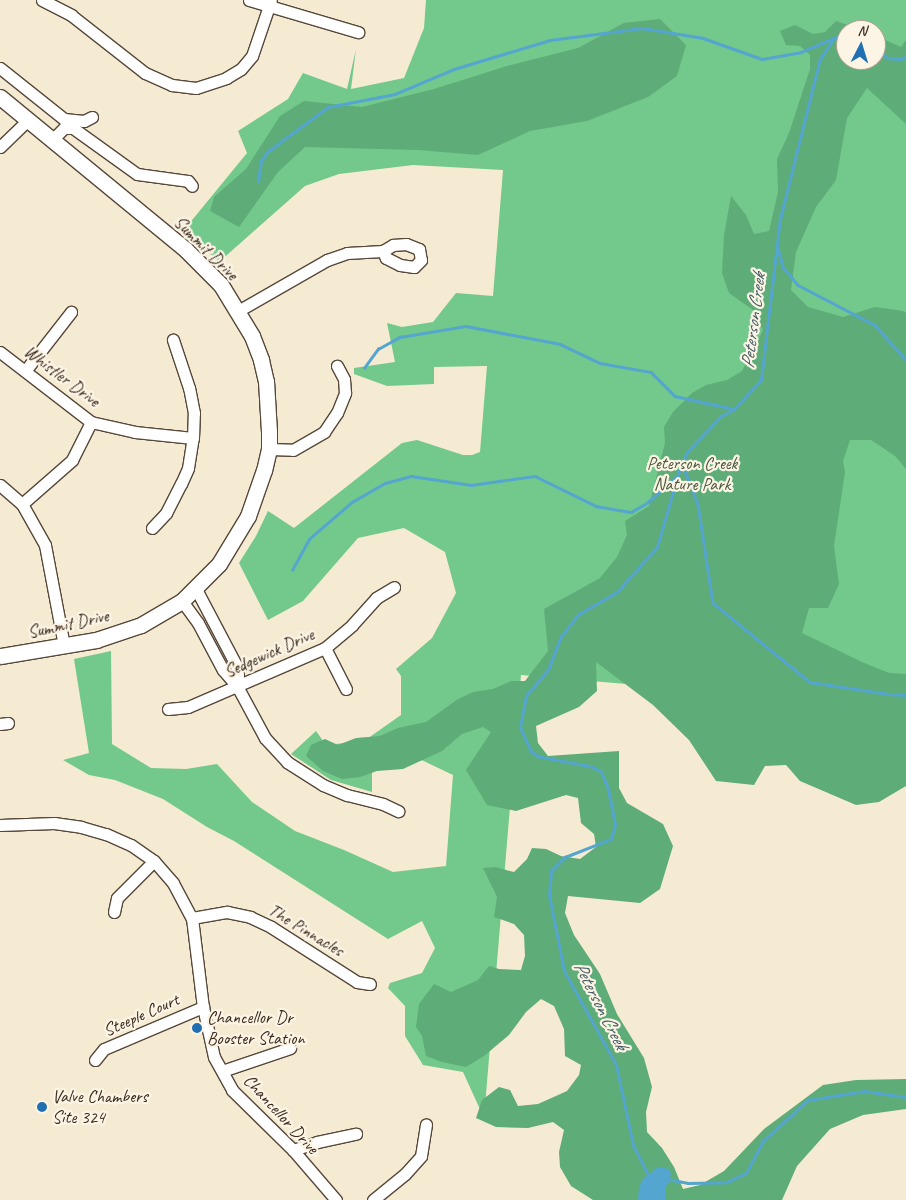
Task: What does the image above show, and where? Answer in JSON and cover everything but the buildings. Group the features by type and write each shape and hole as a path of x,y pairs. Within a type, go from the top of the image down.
{"main road":[{"name":"Summit Drive","path":"0,97 186,250 220,285 252,336 266,381 269,449 260,488 241,530 219,564 182,601 154,618 123,632 96,640 0,656"}],"street":[{"path":"42,0 71,15 145,73 172,85 196,88 226,78 241,69 252,56 270,3"},
{"path":"250,0 270,3 358,32"},
{"path":"0,68 64,119 84,121 92,117"},
{"path":"0,147 28,120"},
{"path":"52,140 64,128 73,128 137,174 188,181 192,186"},
{"path":"238,311 327,260 347,253 383,251"},
{"path":"25,371 71,312"},
{"path":"152,528 166,513 181,484 188,468 193,438 194,413 190,388 173,340"},
{"name":"Whistler Drive","path":"0,352 91,422 135,432 193,438"},
{"path":"269,449 293,450 324,432 338,413 345,393 344,380 337,366"},
{"path":"22,504 72,460 91,422"},
{"path":"0,485 22,504 45,545 64,646"},
{"name":"Sedgewick Drive","path":"168,709 188,707 325,648 352,625 376,598 394,587"},
{"path":"196,589 236,665 238,675 237,686"},
{"path":"182,601 198,623 223,670 237,686 265,738 287,762 323,785 346,795 383,804 398,811"},
{"path":"325,648 346,689"},
{"name":"Chancellor Drive","path":"0,825 54,823 81,827 130,845 154,861 173,882 192,918 203,1008 214,1057 232,1090 292,1150 336,1200"},
{"path":"114,912 117,898 154,861"},
{"name":"The Pinnacles","path":"192,918 227,912 250,917 271,927 357,982 370,984"},
{"name":"Steeple Court","path":"95,1060 104,1050 203,1008"},
{"path":"222,1071 290,1048"},
{"path":"373,1200 405,1174 421,1156 426,1124"},
{"path":"292,1150 317,1142 356,1134"}],"green space":[{"name":"Peterson Creek Nature Park","path":"426,0 906,0 906,708 521,675 484,1118 463,1072 423,1065 405,1036 405,1006 388,988 390,983 422,973 435,948 422,921 388,939 234,841 207,827 163,799 115,780 89,775 63,760 89,753 74,659 111,651 112,744 151,768 186,769 217,764 252,802 295,831 393,872 446,866 453,775 411,755 372,757 372,792 331,780 291,754 316,731 326,745 364,741 401,715 401,676 396,669 432,638 456,593 445,552 404,528 358,538 303,601 268,620 239,563 256,536 268,511 294,528 402,443 417,440 463,455 472,455 480,452 487,366 434,367 434,384 387,386 354,374 354,368 395,362 387,323 402,327 433,322 456,293 493,296 503,170 413,165 339,174 305,186 219,262 184,230 247,153 238,131 288,99 303,73 347,89 356,49 351,89 404,78 424,28"},
{"path":"660,19 686,45 677,76 648,97 587,121 530,131 478,155 418,150 305,147 278,172 239,227 210,211 214,197 246,169 280,116 304,101 362,107 434,89 507,66 578,48 624,23"},
{"path":"836,21 836,70 886,70 886,40 901,47 906,40 906,124 867,88 847,118 836,180 816,207 796,252 791,290 808,307 843,317 875,307 906,313 906,469 895,456 871,440 850,440 843,461 845,472 834,546 839,584 828,608 809,608 802,633 889,673 906,674 906,786 879,802 856,805 800,781 786,765 765,766 754,785 716,781 689,740 653,705 596,662 597,691 579,707 536,726 538,743 548,756 619,751 619,788 627,803 663,824 673,846 660,889 640,903 568,896 565,913 574,935 600,974 617,1014 644,1058 652,1087 646,1112 647,1132 662,1148 674,1167 683,1189 700,1185 724,1171 764,1129 823,1085 856,1080 906,1079 906,1109 863,1115 830,1129 797,1166 782,1200 593,1200 571,1186 560,1167 559,1152 564,1130 553,1122 528,1128 496,1127 476,1118 482,1100 499,1087 510,1090 518,1106 538,1104 567,1091 579,1075 581,1065 565,1056 564,1029 554,1006 541,999 526,1012 509,1035 484,1056 466,1067 442,1062 426,1056 422,1036 416,1027 419,1004 434,984 451,992 478,980 489,966 499,969 521,970 525,956 524,935 514,924 494,917 497,897 483,868 495,867 514,872 527,859 532,848 546,849 561,856 580,859 596,847 594,834 581,823 578,798 566,795 516,811 487,805 466,770 491,732 483,727 462,734 442,751 403,769 377,771 360,777 342,779 323,771 306,756 311,745 325,739 338,745 356,738 380,736 398,728 426,722 458,699 473,692 493,689 511,681 525,681 548,651 544,609 600,578 617,557 627,535 625,521 649,506 665,443 664,427 673,412 692,393 706,385 727,380 742,371 763,330 753,310 729,293 722,273 724,235 731,196 746,215 754,234 769,231 778,192 777,159 789,133 810,69 810,55 800,46 786,45 780,31 795,25 813,34 825,32"}],"water":[{"path":"658,1167 669,1169 671,1173 669,1183 665,1187 665,1200 638,1200 639,1187 643,1179"}],"waterway":[{"path":"258,182 261,161 267,152 328,107 395,94 454,69 550,40 642,28 703,38 762,59 801,52 832,39"},
{"name":"Peterson Creek","path":"648,1175 633,1145 616,1065 564,971 549,895 551,871 565,857 611,839 615,825 608,789 601,772 592,767 539,757 531,752 520,727 526,696 548,670 560,638 579,614 617,592 657,547 680,468 687,452 721,416 734,409 761,380 780,219 820,59 836,37"},
{"name":"Peterson Creek","path":"886,57 900,59 906,57"},
{"path":"778,248 783,267 798,285 875,325 906,360"},
{"path":"364,368 378,349 400,337 466,326 560,344 600,363 651,372 675,396 734,409"},
{"path":"682,463 698,504 713,603 810,682 906,695"},
{"path":"292,570 309,539 352,502 385,483 411,476 471,485 535,476 596,506 631,512 648,502 678,475"},
{"path":"668,1179 688,1183 727,1182 746,1173 763,1141 808,1100 864,1091 906,1097"}],"place":[{"name":"Chancellor Dr Booster Station","path":"197,1028"},
{"name":"Valve Chambers Site 324","path":"42,1107"}]}
